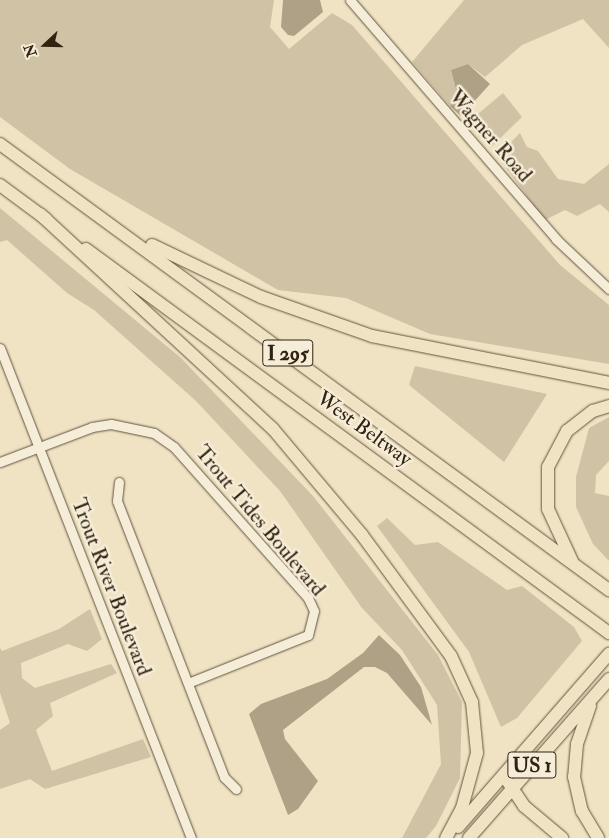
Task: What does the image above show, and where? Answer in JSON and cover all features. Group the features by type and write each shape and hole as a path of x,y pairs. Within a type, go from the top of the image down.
{"highway":[{"name":"West Beltway","path":"0,144 124,231 609,590"},
{"name":"West Beltway","path":"0,185 609,633"},
{"path":"40,214 273,429 362,534 451,656 472,702 477,753 462,808 447,838"},
{"path":"124,231 261,297 332,323 410,346 609,383"},
{"path":"575,565 550,517 548,467 567,431 593,411 609,406"},
{"name":"US 1","path":"447,838 609,654"},
{"name":"US 1","path":"469,838 609,679"},
{"path":"596,693 577,744 574,777 582,811 598,838"},
{"path":"504,773 524,806 562,838"}],"street":[{"name":"Wagner Road","path":"350,0 556,239 609,288"},
{"name":"Trout River Boulevard","path":"0,348 190,838"},
{"name":"Trout Tides Boulevard","path":"38,447 111,424 154,433 174,447 308,598 314,611 308,634 188,682"},
{"path":"0,462 38,447"},
{"path":"119,482 117,501 224,777 236,789"}],"shaded area":[{"path":"0,0 274,0 270,27 289,49 332,13 352,25 560,265 609,305 609,364 430,334 346,298 278,290 70,169 0,117"},
{"path":"283,0 320,0 323,12 294,36 288,35 281,27"},
{"path":"464,0 609,0 609,48 583,19 522,45 485,77 468,64 451,70 458,97 450,106 412,62"},
{"path":"468,64 490,84 461,116 450,106 458,97 451,70"},
{"path":"503,93 522,117 490,148 467,123"},
{"path":"520,133 527,147 538,151 558,179 584,184 609,164 609,212 600,204 577,216 565,210 545,220 497,156"},
{"path":"0,208 181,358 313,496 438,655 462,702 460,778 436,826 426,838 402,838 441,764 437,705 402,650 362,608 280,491 196,401 94,310 67,293 7,240 0,242"},
{"path":"415,366 547,394 504,462 409,385"},
{"path":"609,417 609,461 596,475 595,493 609,496 609,561 593,544 576,507 576,477 589,428"},
{"path":"387,518 415,545 438,542 507,590 522,586 574,627 582,641 517,718 501,727 469,652 377,526"},
{"path":"90,609 102,639 87,651 68,644 21,663 22,678 35,688 111,664 117,673 50,703 53,716 36,730 52,771 143,739 151,757 45,789 30,779 0,789 0,730 10,723 0,693 0,648 2,651 59,629"},
{"path":"379,635 400,655 421,687 432,725 387,673 375,667 364,667 283,730 285,739 318,781 298,809 288,815 249,714 261,704 327,679 363,653"}]}
